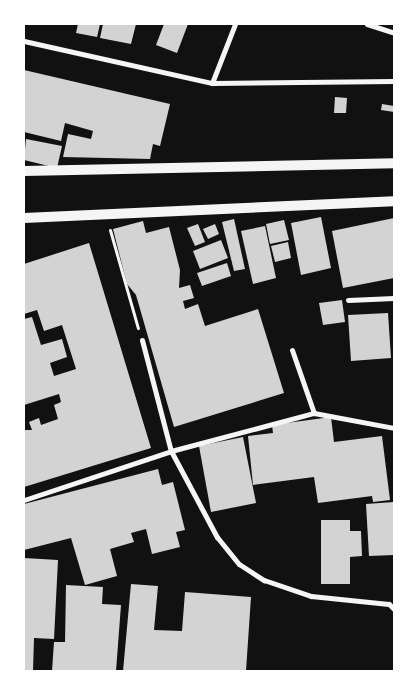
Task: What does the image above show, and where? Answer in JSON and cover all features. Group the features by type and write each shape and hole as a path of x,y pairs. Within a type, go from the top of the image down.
{"main road":[{"path":"24,171 394,163"},
{"path":"24,218 394,202"}],"street":[{"path":"212,83 235,24"},
{"path":"367,24 394,33"},
{"path":"24,41 212,83 394,81"},
{"path":"348,300 394,298"},
{"path":"142,340 171,450 217,537 239,564 264,580 311,596 389,604 394,609"},
{"path":"292,350 314,413"},
{"path":"24,500 171,450 314,413 394,428"}],"path":[{"path":"106,214 142,340"}],"building":[{"path":"78,24 100,24 97,37 76,33"},
{"path":"103,24 136,24 131,44 100,38"},
{"path":"164,24 188,24 177,53 156,45"},
{"path":"24,70 170,104 160,146 153,144 150,159 63,157 68,134 91,139 93,131 65,123 61,141 24,132"},
{"path":"335,97 347,98 346,113 334,113"},
{"path":"382,104 394,106 394,112 381,110"},
{"path":"26,139 62,146 57,168 24,160"},
{"path":"321,217 331,268 301,275 291,223"},
{"path":"394,218 394,278 343,288 332,231"},
{"path":"234,219 245,269 234,271 222,222"},
{"path":"284,220 289,240 270,244 266,224"},
{"path":"143,221 146,233 169,227 180,270 179,288 190,285 194,298 183,301 185,309 198,304 205,326 258,309 284,393 174,427 136,295 127,284 113,229"},
{"path":"198,224 205,242 195,246 187,228"},
{"path":"215,224 219,234 208,239 203,229"},
{"path":"265,226 276,278 253,284 241,231"},
{"path":"221,240 228,258 200,269 193,251"},
{"path":"288,242 291,258 275,262 271,246"},
{"path":"89,243 151,448 24,487 24,430 32,430 29,422 39,418 41,425 58,419 54,405 61,402 59,394 24,405 24,319 32,317 41,345 62,339 67,357 50,363 54,376 76,369 62,325 44,331 37,310 24,314 24,264"},
{"path":"227,263 231,276 202,286 197,273"},
{"path":"342,300 345,322 323,325 319,303"},
{"path":"388,313 391,358 351,361 348,315"},
{"path":"331,417 334,442 382,436 390,500 373,502 372,496 318,503 314,477 253,485 248,436 273,433 272,425"},
{"path":"243,437 256,503 211,512 199,446"},
{"path":"158,469 162,485 173,482 185,530 176,532 180,547 152,554 146,529 131,533 134,542 110,549 117,576 85,585 71,538 24,550 24,504"},
{"path":"394,502 394,555 369,556 366,504"},
{"path":"321,520 350,520 350,531 361,531 362,556 350,557 350,584 321,584"},
{"path":"24,558 58,560 54,639 34,638 33,671 24,671"},
{"path":"131,584 158,586 154,630 182,631 185,592 251,597 246,671 123,671"},
{"path":"66,585 103,587 102,604 121,605 116,671 52,671 54,642 65,642"}]}
